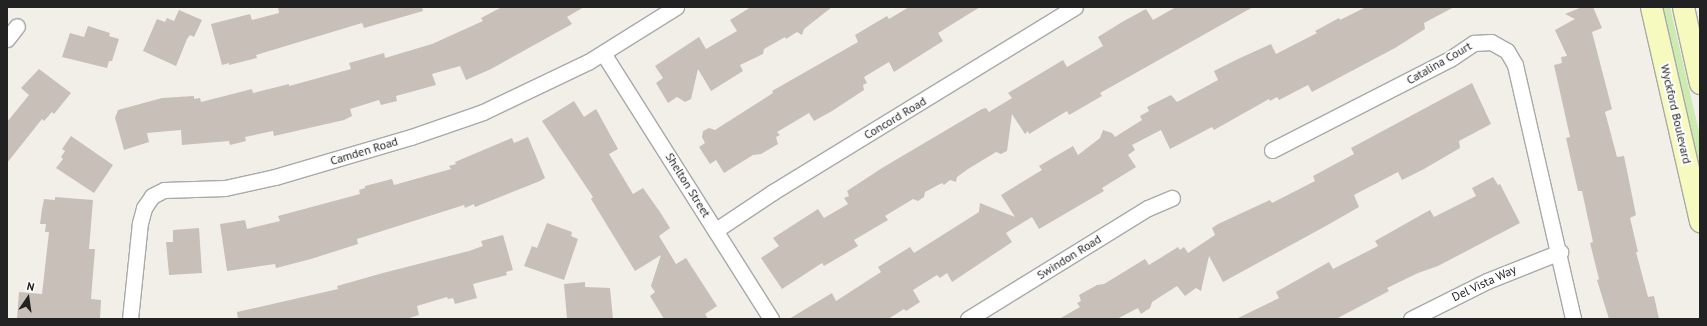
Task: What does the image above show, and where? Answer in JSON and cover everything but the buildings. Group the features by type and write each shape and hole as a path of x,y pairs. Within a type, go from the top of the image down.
{"street":[{"name":"Camden Road","path":"130,319 140,223 144,208 152,196 164,190 225,188 254,182 411,137 509,102 603,53 676,7"},
{"name":"Concord Road","path":"716,230 773,192 1075,7"},
{"name":"Wyckford Boulevard","path":"1651,7 1700,222"},
{"path":"1682,7 1700,83"},
{"path":"7,39 17,26"},
{"name":"Catalina Court","path":"1272,150 1443,62 1474,43 1491,42 1507,51 1515,65 1560,252 1573,319"},
{"name":"Shelton Street","path":"603,53 771,319"},
{"name":"Swindon Road","path":"968,319 1148,208 1172,198"},
{"name":"Del Vista Way","path":"1411,319 1487,281 1560,252"}],"green space":[{"path":"1659,7 1670,7 1700,136 1700,185"}]}
